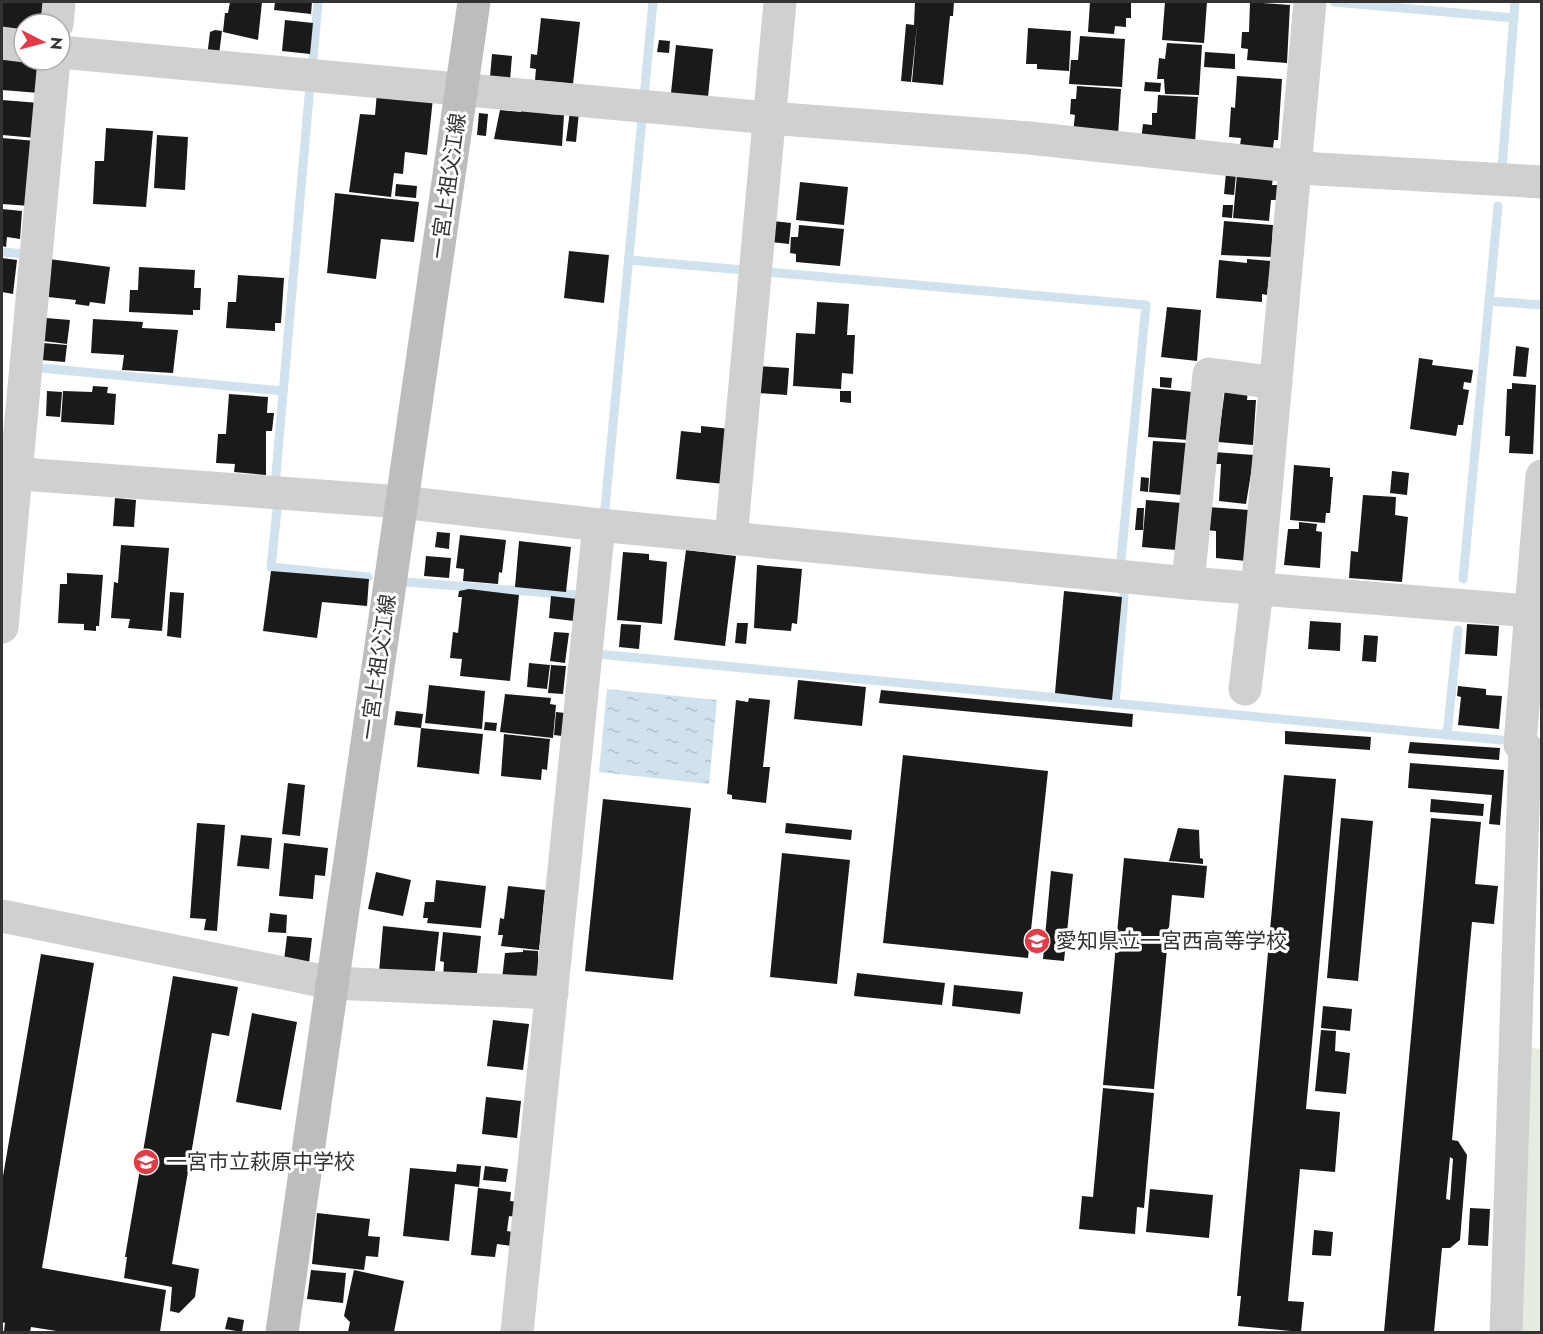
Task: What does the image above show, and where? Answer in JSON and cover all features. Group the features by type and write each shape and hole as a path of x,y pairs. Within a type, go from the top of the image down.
{"main road":[{"name":"一宮上祖父江線","path":"282,1332 474,2"}],"street":[{"path":"731,538 780,2"},
{"path":"1245,689 1257,590 1310,2"},
{"path":"72,53 769,118 1029,138 1317,169 1542,182"},
{"path":"2,627 8,469 53,72"},
{"path":"1188,583 1209,374 1276,383"},
{"path":"8,469 34,475 401,502 599,525 1257,590 1536,612"},
{"path":"1506,1332 1528,1033 1532,808 1525,747 1520,744 1536,612 1542,476"},
{"path":"518,1332 599,525"},
{"path":"2,916 332,983 552,993"}],"shaded area":[{"path":"1531,1048 1542,1049 1542,1332 1521,1332"}],"water":[{"path":"607,689 717,700 709,784 599,772"}],"building":[{"path":"2,2 47,2 46,12 12,12 12,31 2,31"},
{"path":"230,2 262,2 258,40 223,32 225,13 228,13"},
{"path":"275,2 312,2 311,14 274,10"},
{"path":"915,2 954,2 953,16 950,16 943,85 912,82 917,25 911,82 901,81 906,24 914,25"},
{"path":"1090,2 1131,2 1131,18 1126,18 1126,27 1115,26 1114,34 1088,32"},
{"path":"1165,2 1207,2 1204,43 1162,40"},
{"path":"1250,2 1290,5 1287,63 1247,60 1248,49 1241,48 1242,32 1249,32"},
{"path":"541,18 580,22 573,84 535,80 536,69 530,68 531,54 537,55"},
{"path":"285,20 313,23 310,54 282,51"},
{"path":"1028,28 1071,31 1069,71 1037,69 1037,64 1026,64"},
{"path":"222,31 219,55 207,57 210,32"},
{"path":"1080,36 1125,39 1122,87 1069,84 1071,60 1078,60"},
{"path":"659,40 670,41 669,53 657,52"},
{"path":"1167,43 1202,45 1199,95 1165,94 1164,79 1157,79 1159,58 1165,59"},
{"path":"676,45 713,49 708,97 671,93"},
{"path":"1205,52 1235,54 1235,69 1204,67"},
{"path":"492,54 512,56 510,80 490,77"},
{"path":"2,57 12,58 12,72 41,72 39,93 2,90"},
{"path":"1237,76 1282,79 1278,140 1274,140 1273,148 1240,146 1241,138 1229,137 1231,107 1235,108"},
{"path":"1145,82 1161,83 1160,92 1144,91"},
{"path":"1077,86 1121,89 1118,135 1073,133 1075,115 1070,114 1071,99 1076,99"},
{"path":"377,92 433,98 427,155 405,152 403,174 394,173 391,197 349,192 360,114 375,115"},
{"path":"1158,95 1198,97 1195,143 1141,140 1143,124 1152,125 1152,113 1157,113"},
{"path":"2,100 39,103 36,138 2,135"},
{"path":"521,107 548,109 548,114 564,115 562,146 494,139 500,110 521,112"},
{"path":"570,111 579,112 576,142 566,141"},
{"path":"479,113 488,114 486,136 477,135"},
{"path":"106,128 153,131 146,207 93,204 95,161 104,161"},
{"path":"157,135 188,137 185,190 154,188"},
{"path":"2,138 36,141 31,206 2,204"},
{"path":"1226,173 1236,174 1234,195 1224,194"},
{"path":"1237,174 1273,177 1272,185 1278,185 1277,200 1271,200 1269,221 1233,218"},
{"path":"800,182 848,187 844,225 796,220"},
{"path":"396,184 417,186 416,198 395,196"},
{"path":"335,193 419,202 414,242 381,239 376,279 327,273"},
{"path":"1223,205 1233,205 1232,218 1222,217"},
{"path":"2,209 22,211 20,239 7,237 6,247 2,246"},
{"path":"773,221 791,223 789,244 771,242"},
{"path":"1224,221 1273,225 1271,257 1221,255"},
{"path":"799,225 844,229 840,266 796,262 796,254 790,253 791,237 798,237"},
{"path":"569,251 609,255 604,303 564,298"},
{"path":"2,258 17,260 13,294 2,292"},
{"path":"49,259 110,267 105,304 90,302 89,306 75,304 76,300 48,297"},
{"path":"1247,259 1271,261 1267,295 1262,294 1262,302 1216,298 1219,260 1247,263"},
{"path":"139,267 195,270 194,288 201,288 200,310 193,310 193,315 129,312 130,290 138,290"},
{"path":"238,275 284,278 281,323 275,323 275,331 226,328 228,302 236,302"},
{"path":"817,302 849,304 847,335 855,335 853,374 842,373 841,389 793,386 796,333 815,334"},
{"path":"1167,307 1201,310 1197,361 1161,357"},
{"path":"46,318 70,320 67,344 43,341"},
{"path":"93,319 143,322 142,328 178,330 173,373 122,370 124,355 91,353"},
{"path":"43,343 67,345 65,362 41,360"},
{"path":"1516,346 1529,348 1526,377 1513,376"},
{"path":"1419,358 1433,360 1432,365 1473,370 1471,383 1464,382 1463,389 1469,390 1463,425 1458,425 1456,436 1410,429"},
{"path":"759,366 789,368 787,395 758,393"},
{"path":"1160,377 1172,378 1171,388 1160,387"},
{"path":"1512,383 1536,385 1533,454 1509,453 1510,436 1505,436 1507,389 1512,389"},
{"path":"93,386 108,387 107,393 116,394 114,425 61,422 63,391 92,392"},
{"path":"1152,388 1193,392 1189,440 1148,437"},
{"path":"1225,389 1248,390 1247,400 1256,400 1253,445 1218,442"},
{"path":"47,391 62,392 60,417 46,416"},
{"path":"840,391 851,391 851,403 840,402"},
{"path":"229,394 268,397 267,413 274,413 272,431 266,431 266,475 234,472 235,464 216,463 218,434 226,434"},
{"path":"701,426 730,429 724,484 676,479 681,431 701,433"},
{"path":"1153,441 1187,443 1182,495 1149,492"},
{"path":"1214,452 1254,455 1246,504 1219,501 1221,464 1213,464"},
{"path":"1294,465 1330,468 1330,477 1333,477 1330,513 1326,513 1325,523 1290,520"},
{"path":"1392,471 1409,473 1407,495 1390,493"},
{"path":"1141,477 1149,478 1148,492 1140,491"},
{"path":"1363,495 1396,497 1395,515 1408,517 1402,582 1349,578 1351,551 1358,552"},
{"path":"115,498 136,500 134,527 113,526"},
{"path":"1146,500 1182,503 1176,550 1142,547"},
{"path":"1208,507 1250,510 1246,561 1216,558 1216,531 1206,530"},
{"path":"1137,508 1144,508 1143,530 1135,530"},
{"path":"1299,522 1317,524 1316,531 1322,532 1320,568 1284,565 1288,529 1299,529"},
{"path":"437,532 450,533 449,549 435,547"},
{"path":"460,535 506,540 502,573 499,572 498,584 463,581 464,569 456,568"},
{"path":"519,541 571,547 566,592 515,587"},
{"path":"121,545 169,548 162,631 128,628 130,619 111,618 114,582 118,583"},
{"path":"686,550 736,556 725,646 674,640"},
{"path":"623,552 649,554 649,560 667,562 662,624 617,620"},
{"path":"426,556 451,558 449,578 424,576"},
{"path":"757,565 802,569 797,624 792,623 791,631 754,628"},
{"path":"271,571 369,579 367,606 322,602 317,638 263,631"},
{"path":"67,573 103,575 99,626 96,626 96,631 84,630 84,624 58,623 60,584 67,584"},
{"path":"469,589 519,595 510,681 460,676 462,659 450,658 453,632 458,633 462,597 458,597 459,591"},
{"path":"1064,591 1122,597 1112,700 1055,693"},
{"path":"170,592 184,593 181,638 167,636"},
{"path":"551,596 577,599 574,621 549,618"},
{"path":"1310,621 1341,623 1340,651 1308,649"},
{"path":"737,623 748,623 746,644 735,643"},
{"path":"621,624 641,625 639,649 619,647"},
{"path":"1467,624 1499,626 1497,656 1465,654"},
{"path":"554,632 569,633 565,663 550,661"},
{"path":"1364,635 1378,636 1376,662 1362,661"},
{"path":"529,663 550,665 547,689 527,687"},
{"path":"551,665 566,666 563,694 548,693"},
{"path":"798,680 866,687 862,726 794,719"},
{"path":"429,685 485,691 482,729 425,723"},
{"path":"1458,686 1486,689 1486,695 1502,696 1499,729 1458,725 1461,697 1457,696"},
{"path":"881,690 1133,714 1132,727 879,703"},
{"path":"505,694 551,698 550,704 556,705 553,738 500,732"},
{"path":"749,698 770,700 763,767 770,767 766,803 732,799 732,795 727,794 736,700 748,702"},
{"path":"396,711 423,714 421,728 394,725"},
{"path":"556,712 565,713 562,736 554,735"},
{"path":"485,722 497,723 496,731 484,730"},
{"path":"421,728 483,734 479,774 417,767"},
{"path":"1285,731 1371,737 1370,750 1285,744"},
{"path":"504,734 550,739 547,770 542,769 541,780 501,776"},
{"path":"1410,742 1500,748 1499,760 1408,753"},
{"path":"903,755 1048,771 1028,958 883,943"},
{"path":"1410,763 1504,770 1500,825 1489,824 1492,795 1408,788"},
{"path":"1284,775 1336,779 1306,1109 1340,1112 1335,1172 1300,1169 1288,1301 1304,1302 1301,1332 1238,1326 1241,1296 1237,1296"},
{"path":"288,783 305,785 300,836 282,834"},
{"path":"603,799 691,808 673,980 585,971"},
{"path":"1431,799 1484,804 1483,816 1430,812"},
{"path":"1341,818 1373,821 1358,981 1327,978"},
{"path":"1431,818 1481,822 1475,884 1498,886 1494,924 1472,922 1452,1140 1458,1141 1467,1155 1460,1240 1450,1248 1442,1248 1434,1332 1384,1332","holes":["1450,1157 1453,1159 1450,1200 1446,1199"]},
{"path":"197,823 225,825 217,931 204,930 206,919 190,918"},
{"path":"786,823 852,830 851,840 785,833"},
{"path":"1178,828 1199,830 1200,858 1203,859 1203,864 1169,861"},
{"path":"241,835 272,838 269,869 237,866"},
{"path":"284,843 328,848 325,876 315,875 313,899 279,896"},
{"path":"782,853 850,860 837,984 770,977"},
{"path":"1124,858 1207,866 1204,898 1172,895 1154,1089 1103,1085"},
{"path":"1051,871 1073,874 1064,961 1043,959"},
{"path":"376,872 411,880 403,916 368,909"},
{"path":"436,880 486,886 481,928 427,923 428,918 423,918 425,902 434,902"},
{"path":"508,886 545,890 539,950 501,946 503,935 498,935 500,918 504,919"},
{"path":"270,913 287,915 286,933 268,932"},
{"path":"383,926 439,932 434,978 379,972"},
{"path":"443,932 481,936 476,982 443,979 444,962 440,961"},
{"path":"287,936 312,938 309,963 284,960"},
{"path":"523,950 538,951 539,983 502,979 505,953 523,952"},
{"path":"41,954 94,963 42,1268 166,1290 160,1332 63,1332 31,1327 30,1332 4,1331 5,1323 2,1322 2,1182"},
{"path":"857,973 945,983 942,1005 854,996"},
{"path":"173,976 238,987 229,1036 212,1033 172,1264 199,1269 195,1297 179,1313 170,1311 172,1287 124,1278 127,1257 125,1257"},
{"path":"954,985 1023,992 1020,1014 952,1006"},
{"path":"1323,1006 1352,1009 1350,1031 1321,1028"},
{"path":"252,1013 297,1022 281,1110 236,1102"},
{"path":"493,1020 529,1024 523,1070 487,1066"},
{"path":"1321,1030 1336,1031 1335,1051 1350,1053 1346,1094 1315,1091"},
{"path":"1103,1088 1154,1093 1144,1208 1137,1207 1135,1234 1079,1229 1082,1196 1093,1197"},
{"path":"486,1097 521,1101 517,1138 482,1134"},
{"path":"457,1164 481,1166 479,1187 455,1184 449,1241 403,1236 410,1168 456,1172"},
{"path":"485,1166 508,1169 506,1182 483,1180"},
{"path":"478,1188 511,1192 510,1201 518,1202 516,1217 509,1216 507,1231 514,1232 513,1246 497,1244 495,1257 471,1255"},
{"path":"1150,1189 1213,1195 1209,1238 1146,1232"},
{"path":"1470,1208 1490,1209 1488,1246 1468,1245"},
{"path":"317,1213 370,1219 368,1236 380,1237 378,1257 366,1256 364,1270 312,1264"},
{"path":"1314,1230 1333,1232 1331,1256 1312,1255"},
{"path":"311,1270 346,1273 343,1303 307,1299"},
{"path":"354,1270 404,1281 394,1332 348,1332 350,1322 344,1316"},
{"path":"228,1317 244,1320 242,1332 225,1329"}],"waterway":[{"path":"312,69 318,2"},
{"path":"644,97 653,2"},
{"path":"1334,2 1514,18"},
{"path":"1502,168 1515,2"},
{"path":"275,485 310,85"},
{"path":"604,519 642,119"},
{"path":"1463,579 1498,206"},
{"path":"2,252 28,254 27,259"},
{"path":"629,260 1146,305 1121,559 1124,597 1115,704"},
{"path":"1489,301 1542,305"},
{"path":"41,368 283,391"},
{"path":"277,510 271,567 368,577"},
{"path":"406,582 577,595"},
{"path":"1447,735 1458,630"},
{"path":"597,647 597,654 1501,740"}],"place":[{"name":"愛知県立一宮西高等学校","path":"1037,941"},
{"name":"一宮市立萩原中学校","path":"146,1162"}]}
